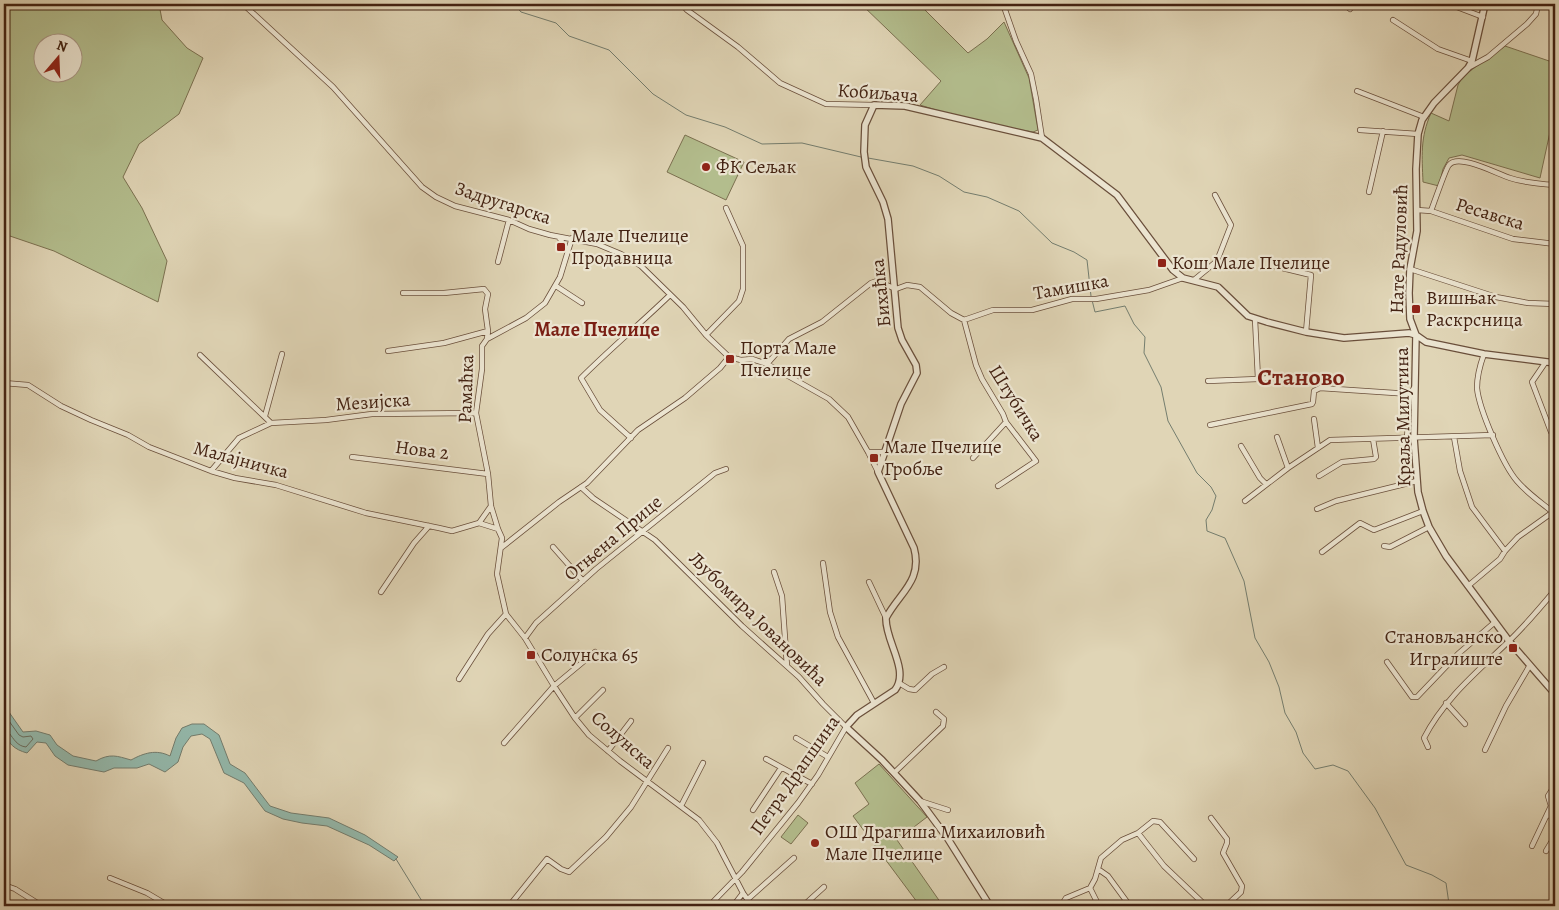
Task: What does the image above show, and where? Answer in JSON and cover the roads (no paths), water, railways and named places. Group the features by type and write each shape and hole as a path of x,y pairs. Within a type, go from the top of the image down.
{"street":[{"name":"Задругарска","path":"243,4 333,87 422,187 436,197 455,206 509,220 529,229 597,244 621,254 641,266 683,307 706,335 729,357"},
{"name":"Кобиљача","path":"682,4 738,47 780,83 826,104 905,106 1042,138"},
{"path":"1003,4 1016,41 1031,74 1042,138 1117,195 1168,265 1183,278 1218,287 1248,316 1306,332 1344,338 1404,333 1416,335 1426,342 1484,354 1555,363"},
{"path":"1344,4 1350,9"},
{"path":"1449,4 1483,17"},
{"name":"Нате Радуловић","path":"1416,335 1409,311 1410,269 1417,231 1416,169 1418,134 1424,117 1434,103 1468,68 1472,61 1485,4"},
{"path":"1468,68 1488,57 1527,24 1536,14 1538,4"},
{"path":"1393,20 1438,49 1472,61"},
{"path":"1357,91 1424,117"},
{"name":"Бихаћка","path":"874,105 865,125 864,157 868,172 883,202 888,219 896,289 898,328 918,373 901,404 878,472"},
{"path":"1360,130 1418,134"},
{"path":"1368,192 1384,131"},
{"path":"1431,211 1447,166 1453,161 1473,164 1510,178 1530,183 1555,185"},
{"path":"1194,280 1217,261 1231,226 1215,195"},
{"path":"706,335 739,301 743,289 743,246 726,208"},
{"name":"Ресавска","path":"1417,210 1431,211 1513,238 1555,244"},
{"path":"498,262 509,220"},
{"path":"559,236 568,252"},
{"name":"Рамаћка","path":"501,548 502,538 491,506 488,474 476,413 482,369 482,346 487,339 526,318 545,302 556,286 572,238"},
{"path":"1274,266 1311,275 1306,332"},
{"path":"1410,269 1496,297 1528,303 1555,304"},
{"name":"Тамишка","path":"964,320 993,310 1032,310 1072,298 1096,299 1149,290 1183,278"},
{"path":"767,364 789,339 822,322 871,283 877,281 896,289 907,285 920,287 951,313 964,320"},
{"path":"556,286 582,303"},
{"name":"Рамаћка","path":"403,293 444,294 484,290 488,294 486,309 488,332"},
{"path":"631,438 600,410 581,378 670,295"},
{"path":"1255,319 1258,379"},
{"name":"Штубичка","path":"964,320 976,365 982,379 1006,422 1036,461 998,486"},
{"path":"388,351 444,343 488,332 487,339"},
{"name":"Краља Милутина","path":"1416,335 1414,438 1417,480 1423,512 1446,556 1509,641 1555,694"},
{"path":"265,416 282,354"},
{"path":"1468,586 1500,559 1505,551 1523,533 1554,513 1515,480 1492,435 1478,396 1478,374 1484,354"},
{"path":"200,355 271,423"},
{"path":"501,548 581,487 638,430 685,398 720,368 729,357 741,360 752,359 767,364 829,399 848,417 868,452 917,558 913,579 886,618"},
{"path":"1545,363 1532,382 1551,432"},
{"path":"1208,381 1270,378"},
{"name":"Малајничка","path":"4,383 28,385 61,406 128,435 149,447 211,472 276,485 366,513 452,531 479,523"},
{"path":"1210,425 1312,404 1314,392 1320,388 1410,394"},
{"path":"1407,438 1410,394 1414,388"},
{"name":"Мезијска","path":"211,472 239,438 271,423 326,420 372,414 476,413"},
{"path":"1314,419 1318,448"},
{"path":"973,458 1006,422"},
{"path":"1245,501 1288,468 1330,440 1492,435"},
{"path":"1277,437 1288,468"},
{"path":"1454,437 1460,470 1472,507 1505,551"},
{"path":"1319,476 1342,462 1374,459 1376,457 1373,440"},
{"path":"1241,446 1260,478 1266,484"},
{"path":"868,452 884,452"},
{"name":"Нова 2","path":"352,457 488,474"},
{"name":"Огњена Прице","path":"525,638 536,623 583,581 715,473 726,469"},
{"path":"1317,509 1336,501 1417,480"},
{"name":"Љубомира Јовановића","path":"581,487 593,498 655,540 742,626 800,676 823,704 862,740 920,801 948,839 990,906"},
{"path":"491,506 479,523 498,529"},
{"path":"1322,552 1360,522 1374,530 1423,512"},
{"path":"381,592 414,543 429,526"},
{"path":"1384,546 1390,547 1430,527"},
{"path":"553,546 583,581"},
{"name":"Солунска","path":"501,548 497,574 506,614 525,638 575,718 608,751 699,820 712,836 734,878 752,906"},
{"path":"823,563 830,612 838,637 874,703"},
{"path":"774,572 782,596 787,643 787,666"},
{"path":"869,582 886,618 891,646 900,671 899,683 909,689 916,690 932,674 944,667"},
{"path":"1428,747 1424,738 1446,703 1475,672 1509,641 1555,590"},
{"path":"459,679 488,634 506,614"},
{"path":"1387,662 1412,697 1417,698 1458,654 1494,622"},
{"path":"504,743 554,686 595,652"},
{"path":"1485,750 1506,706 1530,665"},
{"name":"Петра Драпшина","path":"709,906 734,878 742,872 812,784 846,727 854,718 895,690 899,683"},
{"path":"575,718 603,690"},
{"path":"1446,703 1465,724"},
{"path":"894,773 943,726 944,719 936,712"},
{"path":"608,751 631,721"},
{"path":"796,738 828,757"},
{"path":"509,906 546,860 569,872 606,838 631,807 668,748"},
{"path":"766,759 812,784"},
{"path":"681,806 703,763"},
{"path":"753,810 781,768"},
{"path":"1532,846 1548,815 1551,806 1548,796 1555,785"},
{"path":"920,801 948,810"},
{"path":"932,817 936,806"},
{"path":"1548,815 1555,818"},
{"path":"1211,818 1227,839 1227,845 1223,853 1242,886 1241,892 1226,906"},
{"path":"1062,906 1066,898 1090,888 1095,879 1100,861 1104,856 1122,840 1138,833 1153,821 1160,822 1194,859"},
{"path":"1138,833 1164,866 1206,906"},
{"path":"1546,851 1555,836"},
{"path":"748,899 794,858"},
{"path":"1098,869 1108,876 1130,906"},
{"path":"110,878 147,893 169,906"},
{"path":"4,885 15,889 42,906"},
{"path":"803,906 824,887"},
{"path":"1090,888 1099,906"},
{"path":"733,906 743,893"}],"water":[{"path":"4,705 23,732 36,731 50,735 57,745 73,756 96,761 113,756 131,760 141,755 155,752 170,756 176,738 182,728 192,724 204,724 219,735 230,764 245,773 270,806 291,813 329,818 365,835 398,857 394,861 369,845 327,826 283,819 265,811 244,783 224,773 210,739 202,734 191,736 183,747 178,762 165,772 149,764 137,768 114,768 104,772 68,765 55,756 46,743 37,742 27,753 12,746 8,741 4,728"}],"waterway":[{"path":"514,4 521,12 556,23 569,36 609,50 653,94 686,115 725,127 762,144 802,143 861,157"},
{"path":"868,158 913,166 939,176 964,192 987,197 1019,211 1052,243 1074,252 1087,260 1091,296"},
{"path":"1092,300 1095,312 1125,306 1134,324 1145,337 1144,353 1161,387 1168,421 1197,473 1211,487 1216,496 1212,510 1206,520 1207,531 1225,538 1244,581 1255,638 1269,662 1279,687 1285,713 1296,732 1303,753 1315,769 1333,765 1348,771 1375,808 1406,865 1432,875 1446,883 1449,904 1458,906"},
{"path":"396,859 425,906"}],"place":[{"name":"ФК Сељак","path":"706,167"},
{"name":"Мале Пчелице Продавница","path":"561,247"},
{"name":"Кош Мале Пчелице","path":"1162,263"},
{"name":"Вишњак Раскрсница","path":"1416,309"},
{"name":"Порта Мале Пчелице","path":"730,359"},
{"name":"Мале Пчелице Гробље","path":"874,458"},
{"name":"Становљанско Игралиште","path":"1513,648"},
{"name":"Солунска 65","path":"531,655"},
{"name":"ОШ Драгиша Михаиловић Мале Пчелице","path":"815,843"}],"district":[{"name":"Мале Пчелице","path":"597,329"},
{"name":"Станово","path":"1301,377"}]}
